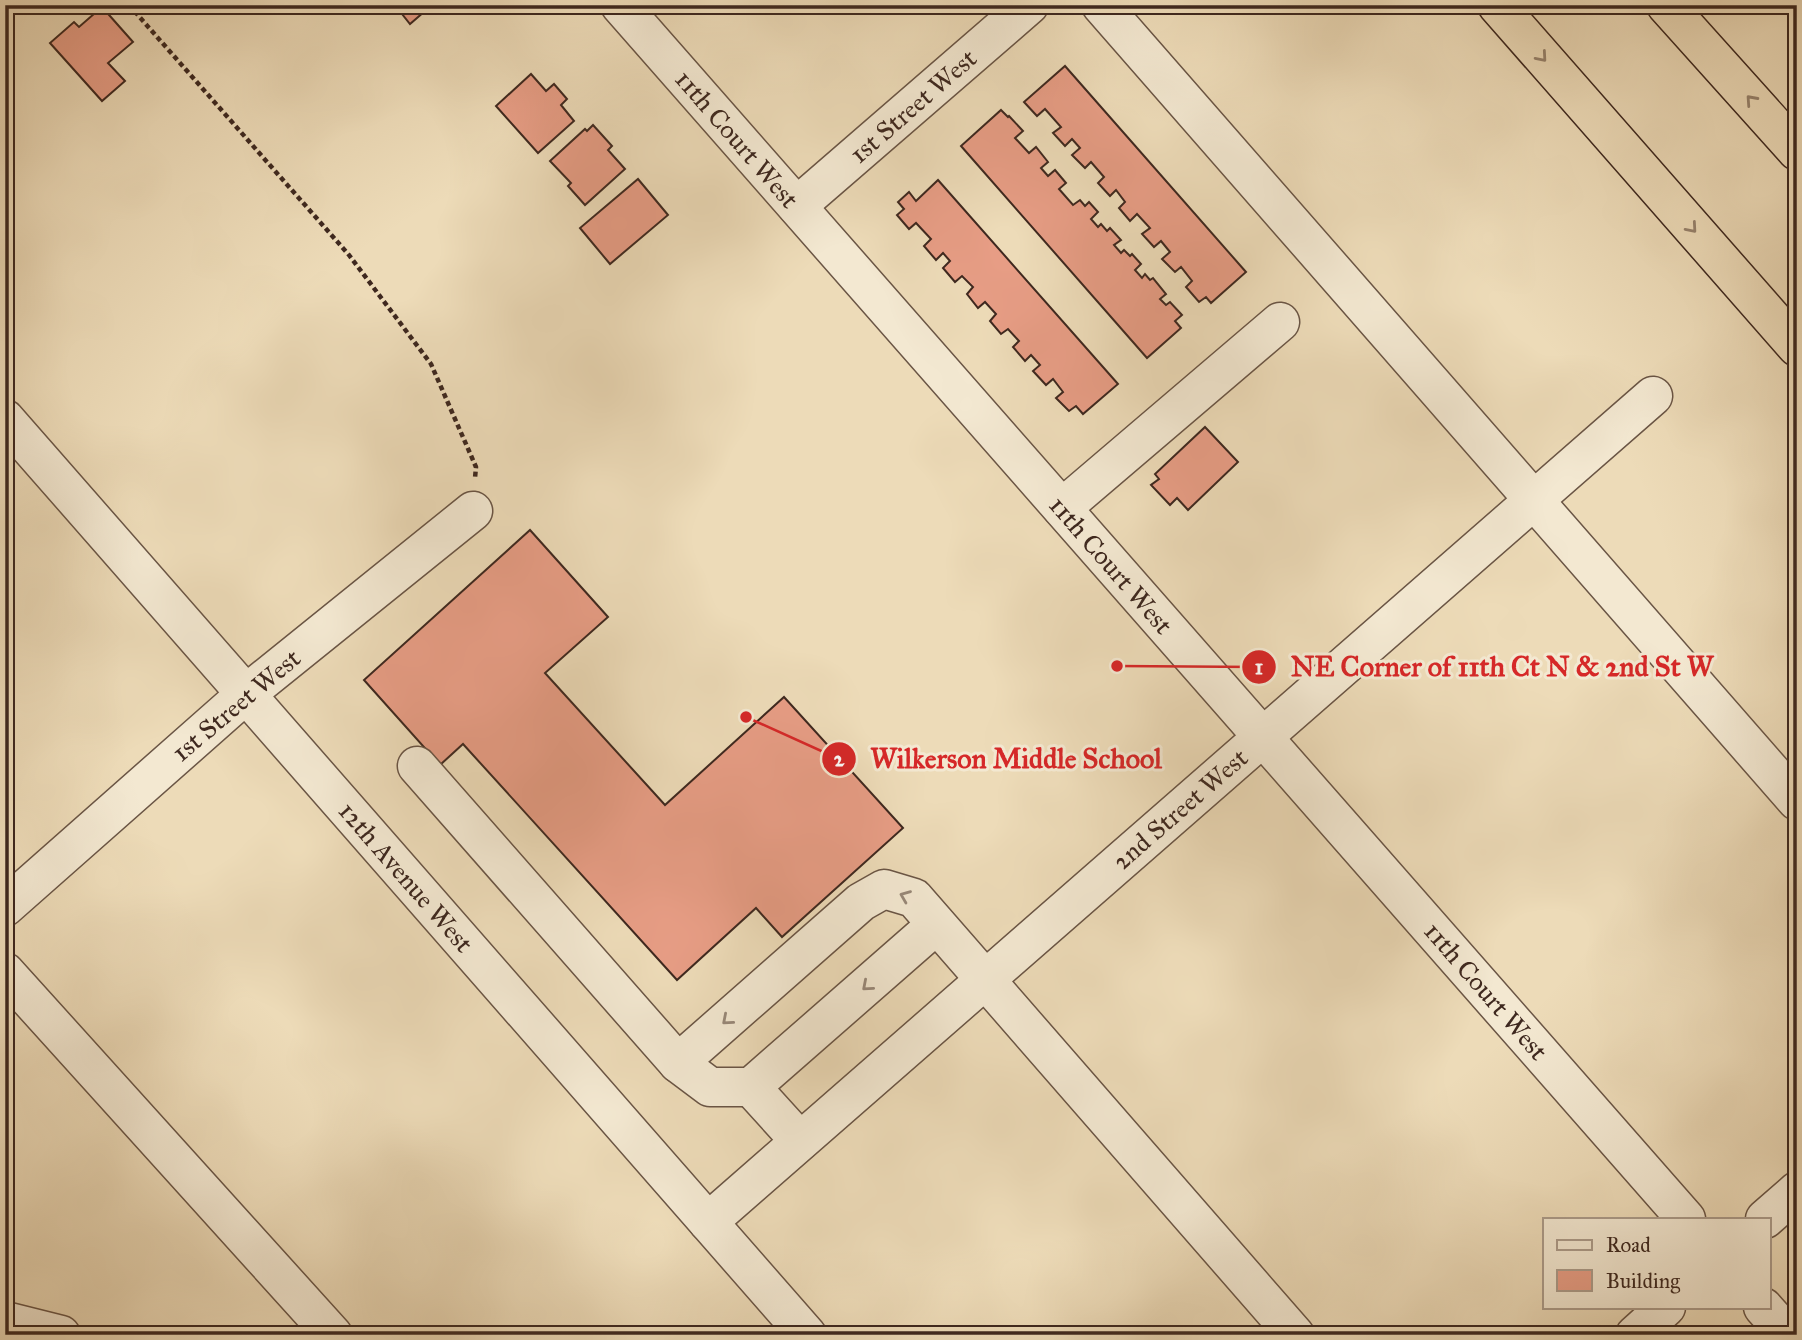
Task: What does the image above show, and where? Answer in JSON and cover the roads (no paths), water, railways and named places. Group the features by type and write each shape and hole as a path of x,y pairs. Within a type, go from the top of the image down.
{"highway":[{"path":"1497,5 1797,347"},
{"path":"1666,5 1797,151"}],"street":[{"name":"11th Court West","path":"620,5 1685,1218"},
{"name":"1st Street West","path":"797,206 1029,5"},
{"path":"1101,5 1797,801"},
{"path":"1062,508 1280,322"},
{"name":"2nd Street West","path":"708,1222 1653,396"},
{"name":"12th Avenue West","path":"5,419 807,1335"},
{"name":"1st Street West","path":"5,907 246,694 473,511"},
{"path":"417,766 678,1063 710,1087 751,1087 936,925"},
{"path":"678,1063 861,902 884,889 914,898 1295,1335"},
{"path":"5,972 333,1335"},
{"path":"751,1087 800,1142"},
{"path":"1766,1218 1797,1191"},
{"path":"1635,1335 1665,1308"},
{"path":"1764,1308 1788,1335"},
{"path":"5,1321 61,1335"}],"place":[{"name":"NE Corner of 11th Ct N & 2nd St W","path":"1117,666"},
{"name":"Wilkerson Middle School","path":"746,717"}]}
